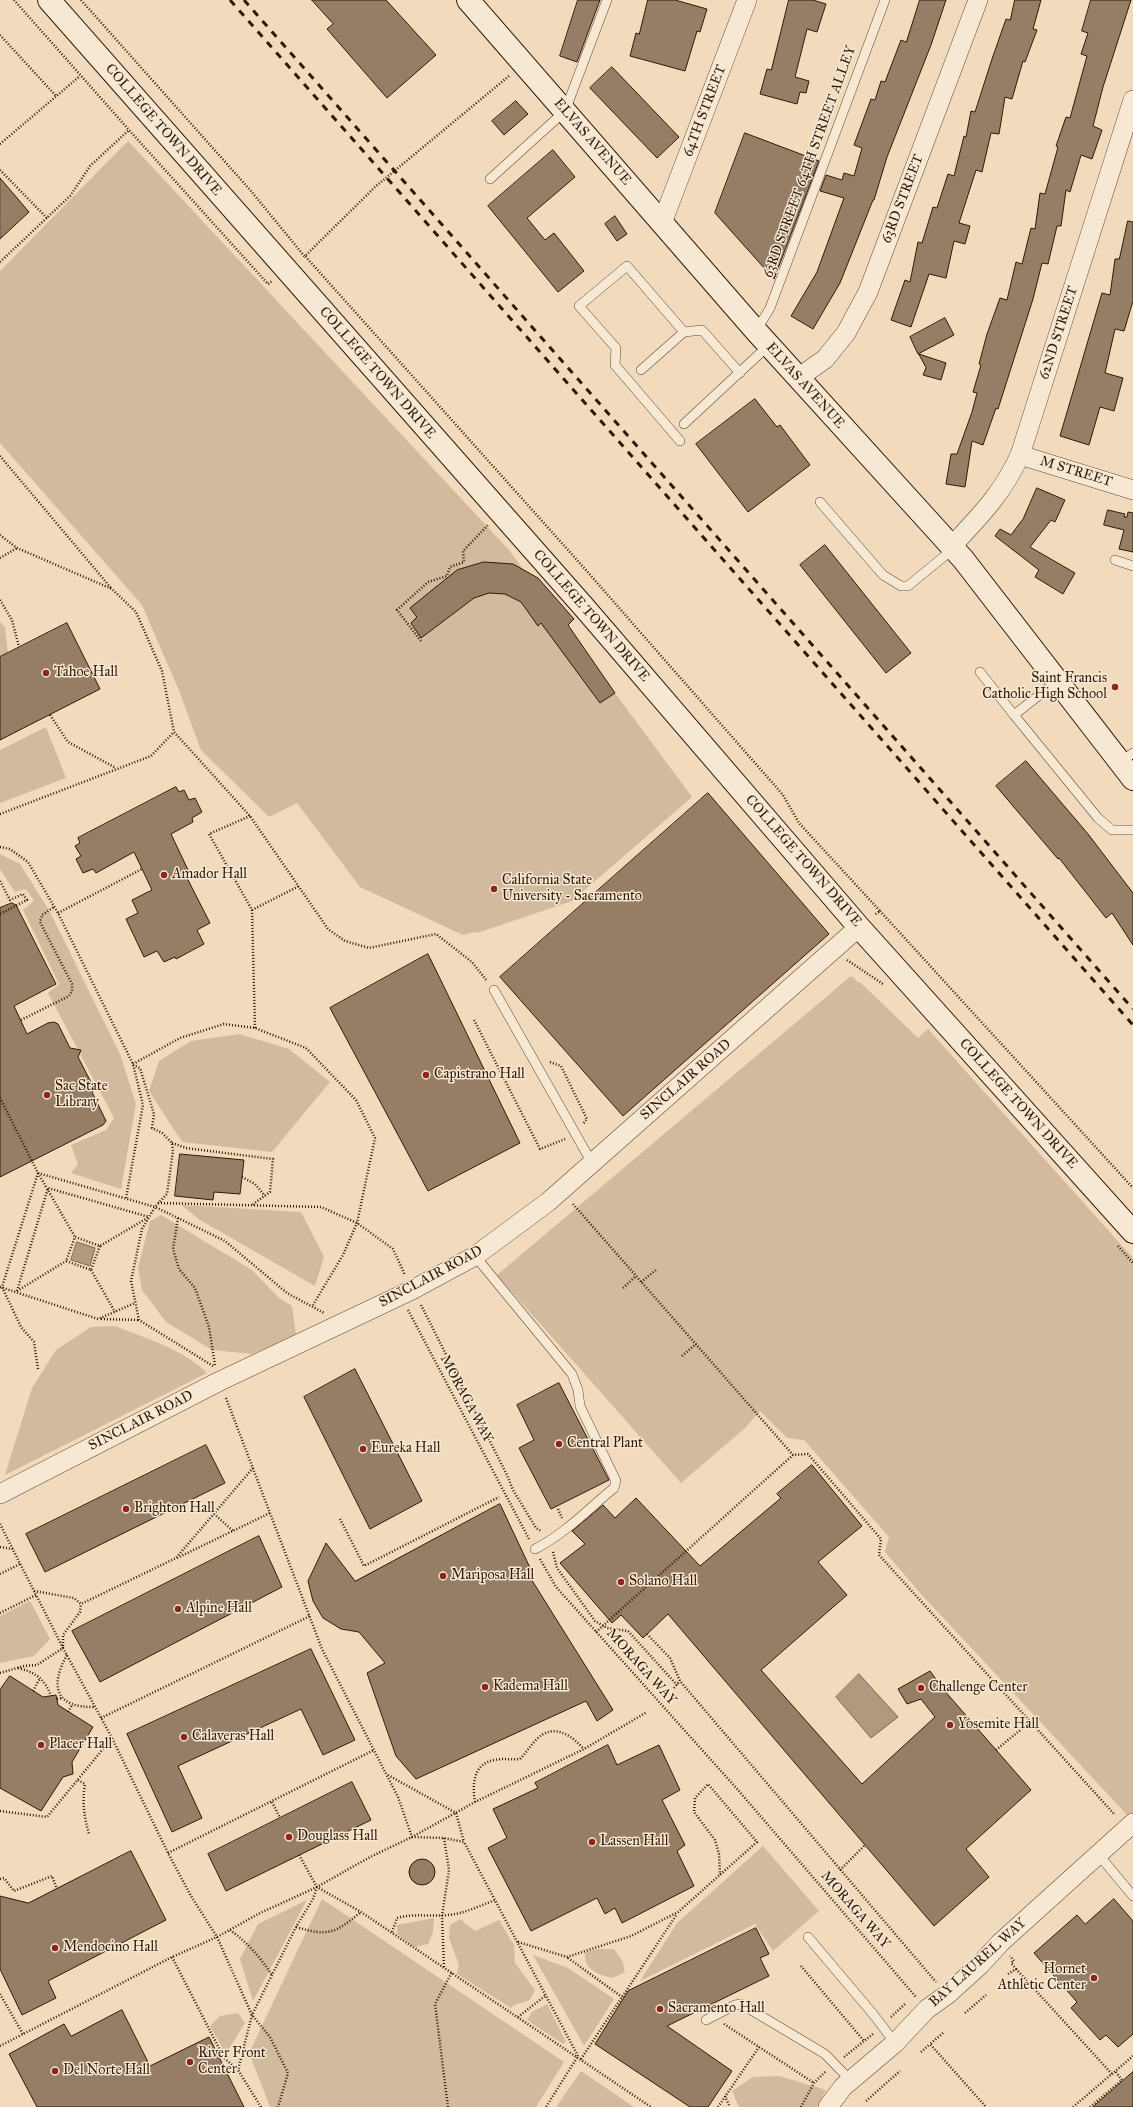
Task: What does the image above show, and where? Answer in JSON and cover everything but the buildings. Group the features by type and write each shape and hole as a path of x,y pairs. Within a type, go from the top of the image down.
{"street":[{"name":"COLLEGE TOWN DRIVE","path":"49,0 583,606 1125,1239"},
{"name":"64TH STREET","path":"662,223 748,0"},
{"name":"63RD STREET","path":"798,378 825,359 846,333 866,297 978,0"},
{"name":"ELVAS AVENUE","path":"472,1 523,64 798,378 963,559 1057,681 1127,757 1133,779"},
{"name":"62ND STREET","path":"952,548 994,500 1010,478 1020,455 1133,100"},
{"name":"M STREET","path":"1020,455 1133,490"},
{"name":"SINCLAIR ROAD","path":"0,1494 220,1381 339,1324 411,1296 475,1256 548,1202 859,927"},
{"name":"BAY LAUREL WAY","path":"828,2107 843,2087 895,2043 927,2009 948,1994 980,1965 1000,1943 1130,1826"}],"lane":[{"path":"490,179 565,111 607,0"},
{"name":"63RD STREET 64TH STREET ALLEY","path":"684,424 740,373 763,338 770,308 885,0"},
{"path":"680,440 615,365 616,348 579,306 627,266 684,332"},
{"path":"641,370 684,332 702,330 740,373"},
{"path":"820,502 883,574 901,586 908,586 952,548"},
{"path":"1116,560 1133,566"},
{"path":"980,672 1098,818 1112,830 1133,830"},
{"path":"1014,715 1057,681"},
{"path":"494,990 592,1162"},
{"path":"475,1256 572,1374 578,1390 580,1406 616,1481 614,1488 573,1523 549,1542 535,1549"},
{"path":"1098,1854 1129,1884 1133,1896"},
{"path":"808,1937 873,2014 895,2043"},
{"path":"706,2020 735,2005 741,2004 826,2054 851,2081"}],"path":[{"path":"14,0 80,76 268,284"},
{"path":"81,0 783,795 799,823 1133,1188"},
{"path":"0,35 56,96"},
{"path":"306,256 375,186 523,64"},
{"path":"0,144 80,76"},
{"path":"0,262 70,196 90,166 129,130"},
{"path":"0,170 47,218"},
{"path":"0,456 112,589 136,612 162,671 174,732 250,816 328,929 345,941 369,948 436,934 472,962 494,990"},
{"path":"421,641 397,610 428,582 446,576 450,567 464,562 463,551 488,524"},
{"path":"0,535 17,548 112,589"},
{"path":"0,558 17,548"},
{"path":"0,600 12,620 19,647"},
{"path":"50,715 68,742 116,768"},
{"path":"0,814 116,768 151,756 174,732"},
{"path":"250,816 209,834 252,910 255,1028"},
{"path":"0,847 10,849 28,862 58,913 133,1064 143,1105 126,1198"},
{"path":"58,913 142,870"},
{"path":"0,881 10,900 23,894 27,900 0,914"},
{"path":"252,910 299,886"},
{"path":"21,1020 68,996 72,991 72,984 40,922 42,916 54,907"},
{"path":"859,927 880,911"},
{"path":"884,923 887,920"},
{"path":"845,959 884,985"},
{"path":"474,1020 540,1149 565,1138"},
{"path":"133,1064 180,1038 224,1024 255,1028 306,1048 356,1100 375,1138 357,1222 343,1255 313,1306"},
{"path":"550,1062 561,1066 587,1119 582,1126 586,1131"},
{"path":"133,1064 140,1068 154,1114 152,1128 162,1133 172,1143 186,1148 272,1159 270,1192 251,1205"},
{"path":"0,1098 38,1173 75,1237 100,1246"},
{"path":"139,1320 131,1281 142,1229 154,1207 167,1194 173,1151 172,1143"},
{"path":"38,1173 154,1207 224,1241 287,1293 313,1306 339,1324"},
{"path":"38,1173 1,1287 21,1327 34,1342 38,1369"},
{"path":"242,1177 255,1184 265,1196"},
{"path":"48,1188 149,1217"},
{"path":"17,1291 48,1188"},
{"path":"568,1199 793,1455"},
{"path":"158,1203 321,1207 357,1222 393,1249 411,1296 508,1476 513,1490 536,1528 544,1531"},
{"path":"91,1270 100,1246 149,1217"},
{"path":"1,1287 17,1291 98,1319 139,1320 215,1367 206,1320 195,1288 179,1269 173,1249 178,1218"},
{"path":"17,1291 66,1261 75,1237"},
{"path":"1125,1239 1133,1263"},
{"path":"66,1261 91,1270 116,1312"},
{"path":"641,1282 656,1270"},
{"path":"623,1288 636,1276"},
{"name":"MORAGA WAY","path":"411,1296 535,1549 556,1587 738,1790 927,2009"},
{"path":"98,1319 135,1303"},
{"path":"682,1356 696,1344"},
{"path":"220,1381 322,1649 398,1797 412,1837"},
{"path":"596,1632 793,1455 808,1454 881,1539 879,1555 1030,1722 1130,1826"},
{"path":"176,1558 253,1468"},
{"path":"340,1519 364,1566 499,1497"},
{"path":"558,1509 563,1520 560,1524"},
{"path":"81,1604 270,1512"},
{"path":"214,1514 233,1530"},
{"path":"0,1524 102,1718 168,1853 191,1896 217,1937 252,2015 270,2037 288,2073 278,2107"},
{"path":"0,1547 13,1549"},
{"path":"558,1548 553,1552 557,1568 595,1621 607,1628 628,1632 677,1685"},
{"path":"0,1574 20,1564"},
{"path":"34,1591 74,1598 81,1604"},
{"path":"0,1613 36,1595"},
{"path":"64,1648 63,1635 80,1612 81,1604"},
{"path":"102,1718 310,1616"},
{"path":"647,1634 670,1658 680,1681 840,1870 948,1994"},
{"path":"0,1673 18,1667 37,1665 64,1648"},
{"path":"68,1655 60,1668 57,1682 63,1698 72,1705 96,1707"},
{"path":"18,1667 33,1671 48,1689 51,1696"},
{"path":"33,1691 40,1678"},
{"path":"674,1688 680,1681"},
{"path":"57,1699 63,1698"},
{"path":"68,1712 72,1705"},
{"path":"0,2046 172,1957 217,1937 260,1913 317,1887 370,1857 412,1837 475,1802 584,1749 647,1712"},
{"path":"996,1750 1030,1722"},
{"path":"475,1802 472,1788 475,1774 484,1764 495,1760 520,1759 536,1740 548,1732 561,1731 572,1737 584,1749"},
{"path":"0,1811 46,1817 112,1738"},
{"path":"168,1853 374,1750"},
{"path":"387,1775 456,1812 464,1842 578,2056"},
{"path":"78,1780 85,1784 83,1798 84,1818 89,1834"},
{"path":"567,1957 630,1936 678,1912 720,1875 757,1842 708,1784 695,1798 694,1812 715,1840 719,1854 720,1875"},
{"path":"272,1802 280,1818"},
{"path":"412,1837 444,1838 464,1842"},
{"path":"444,1838 449,1870 442,1916 444,1968"},
{"path":"840,1870 865,1845"},
{"path":"299,1855 317,1887 361,1912 392,1932 578,2056 651,2107"},
{"path":"0,1879 4,1878 14,1891 52,1876 57,1889"},
{"path":"238,2070 252,2015 296,1927 313,1899 317,1887"},
{"path":"392,1932 397,1918 407,1915 442,1916 462,1913 495,1900"},
{"path":"296,1927 312,1932 327,1933 341,1928 361,1912"},
{"path":"582,2059 678,1912"},
{"path":"230,1930 242,1938 262,1960 272,1975"},
{"path":"517,1942 567,1957 622,1997"},
{"path":"1016,1950 1009,1954 1014,1961 1011,1963 1112,2074"},
{"path":"172,1957 224,2058 238,2070 260,2107"},
{"path":"801,1966 867,2044"},
{"path":"1008,1974 1016,1969"},
{"path":"448,2107 435,2004 452,1972"},
{"path":"0,1994 23,2034"},
{"path":"965,2013 986,1995"},
{"path":"518,2017 545,1996"},
{"path":"706,2020 721,2021 814,2083"},
{"path":"921,2052 944,2033"},
{"path":"930,2044 986,2107"},
{"path":"718,2107 759,2047"},
{"path":"546,2107 578,2056"},
{"path":"1073,2107 1133,2056"},
{"path":"866,2101 899,2072 894,2070"},
{"path":"1090,2107 1122,2080 1115,2071"},
{"path":"725,2096 730,2107"}],"shaded area":[{"path":"128,141 509,550 692,797 572,901 477,933 474,932 463,935 360,887 297,803 269,817 201,750 180,693 142,605 0,443 0,271"},
{"path":"0,622 5,627 8,653 0,657"},
{"path":"46,727 66,778 0,803 0,750"},
{"path":"0,854 20,864 50,912 120,1054 136,1104 121,1189 71,1173 78,1164 71,1145 106,1130 114,1118 48,993 59,984 23,910 34,901 26,889 15,892 0,869"},
{"path":"851,976 859,983 860,982 918,1038 928,1029 1133,1258 1133,1813 1129,1817 921,1594 885,1552 889,1537 804,1440 787,1438 760,1411 745,1428 681,1483 497,1275"},
{"path":"239,1034 289,1049 330,1082 272,1152 182,1142 149,1091 159,1061 191,1041"},
{"path":"181,1205 301,1212 324,1257 315,1286 200,1220"},
{"path":"161,1215 252,1270 279,1298 292,1306 296,1335 252,1354 212,1350 166,1322 142,1290 138,1268 150,1221"},
{"path":"77,1242 95,1248 90,1266 71,1260"},
{"path":"115,1326 176,1351 198,1365 207,1373 5,1475 32,1388 56,1350 91,1327"},
{"path":"30,1601 50,1639 34,1656 0,1663 0,1616"},
{"path":"859,1674 898,1717 871,1738 836,1697"},
{"path":"763,1846 819,1911 773,1951 755,1924 640,1981 677,1923"},
{"path":"322,1899 564,2062 536,2107 270,2107 249,2053"},
{"path":"307,1900 253,2001 240,1959 258,1924"},
{"path":"434,1918 433,1932 428,1944 415,1947 397,1934 397,1925"},
{"path":"460,1919 475,1931 499,1920 514,1945 515,1963 535,1990 530,2000 514,2005 511,2008 457,1974 459,1965 449,1938 450,1925"},
{"path":"599,1949 614,1949 622,1960 625,1972 612,1978 601,1975 592,1970 585,1958 585,1952"},
{"path":"533,1955 568,1968 614,1999 584,2046"},
{"path":"547,2004 566,2042 563,2044 527,2020 532,2012"},
{"path":"238,2013 245,2023 226,2054 210,2026 220,2016"},
{"path":"581,2071 634,2107 556,2107"},
{"path":"779,2076 826,2090 817,2107 739,2107 732,2091 753,2077"}],"railway":[{"path":"230,0 1133,1025"},
{"path":"244,0 1133,1009"}],"place":[{"name":"Tahoe Hall","path":"46,673"},
{"name":"Saint Francis Catholic High School","path":"1115,687"},
{"name":"Amador Hall","path":"164,875"},
{"name":"California State University - Sacramento","path":"494,889"},
{"name":"Capistrano Hall","path":"426,1075"},
{"name":"Sac State Library","path":"47,1095"},
{"name":"Central Plant","path":"559,1444"},
{"name":"Eureka Hall","path":"363,1449"},
{"name":"Brighton Hall","path":"126,1509"},
{"name":"Mariposa Hall","path":"443,1576"},
{"name":"Solano Hall","path":"621,1582"},
{"name":"Alpine Hall","path":"178,1609"},
{"name":"Kadema Hall","path":"485,1687"},
{"name":"Challenge Center","path":"921,1688"},
{"name":"Yosemite Hall","path":"950,1725"},
{"name":"Calaveras Hall","path":"184,1737"},
{"name":"Placer Hall","path":"41,1745"},
{"name":"Douglass Hall","path":"289,1837"},
{"name":"Lassen Hall","path":"592,1842"},
{"name":"Mendocino Hall","path":"55,1948"},
{"name":"Hornet Athletic Center","path":"1094,1978"},
{"name":"Sacramento Hall","path":"660,2009"},
{"name":"River Front Center","path":"190,2062"},
{"name":"Del Norte Hall","path":"55,2071"}]}
